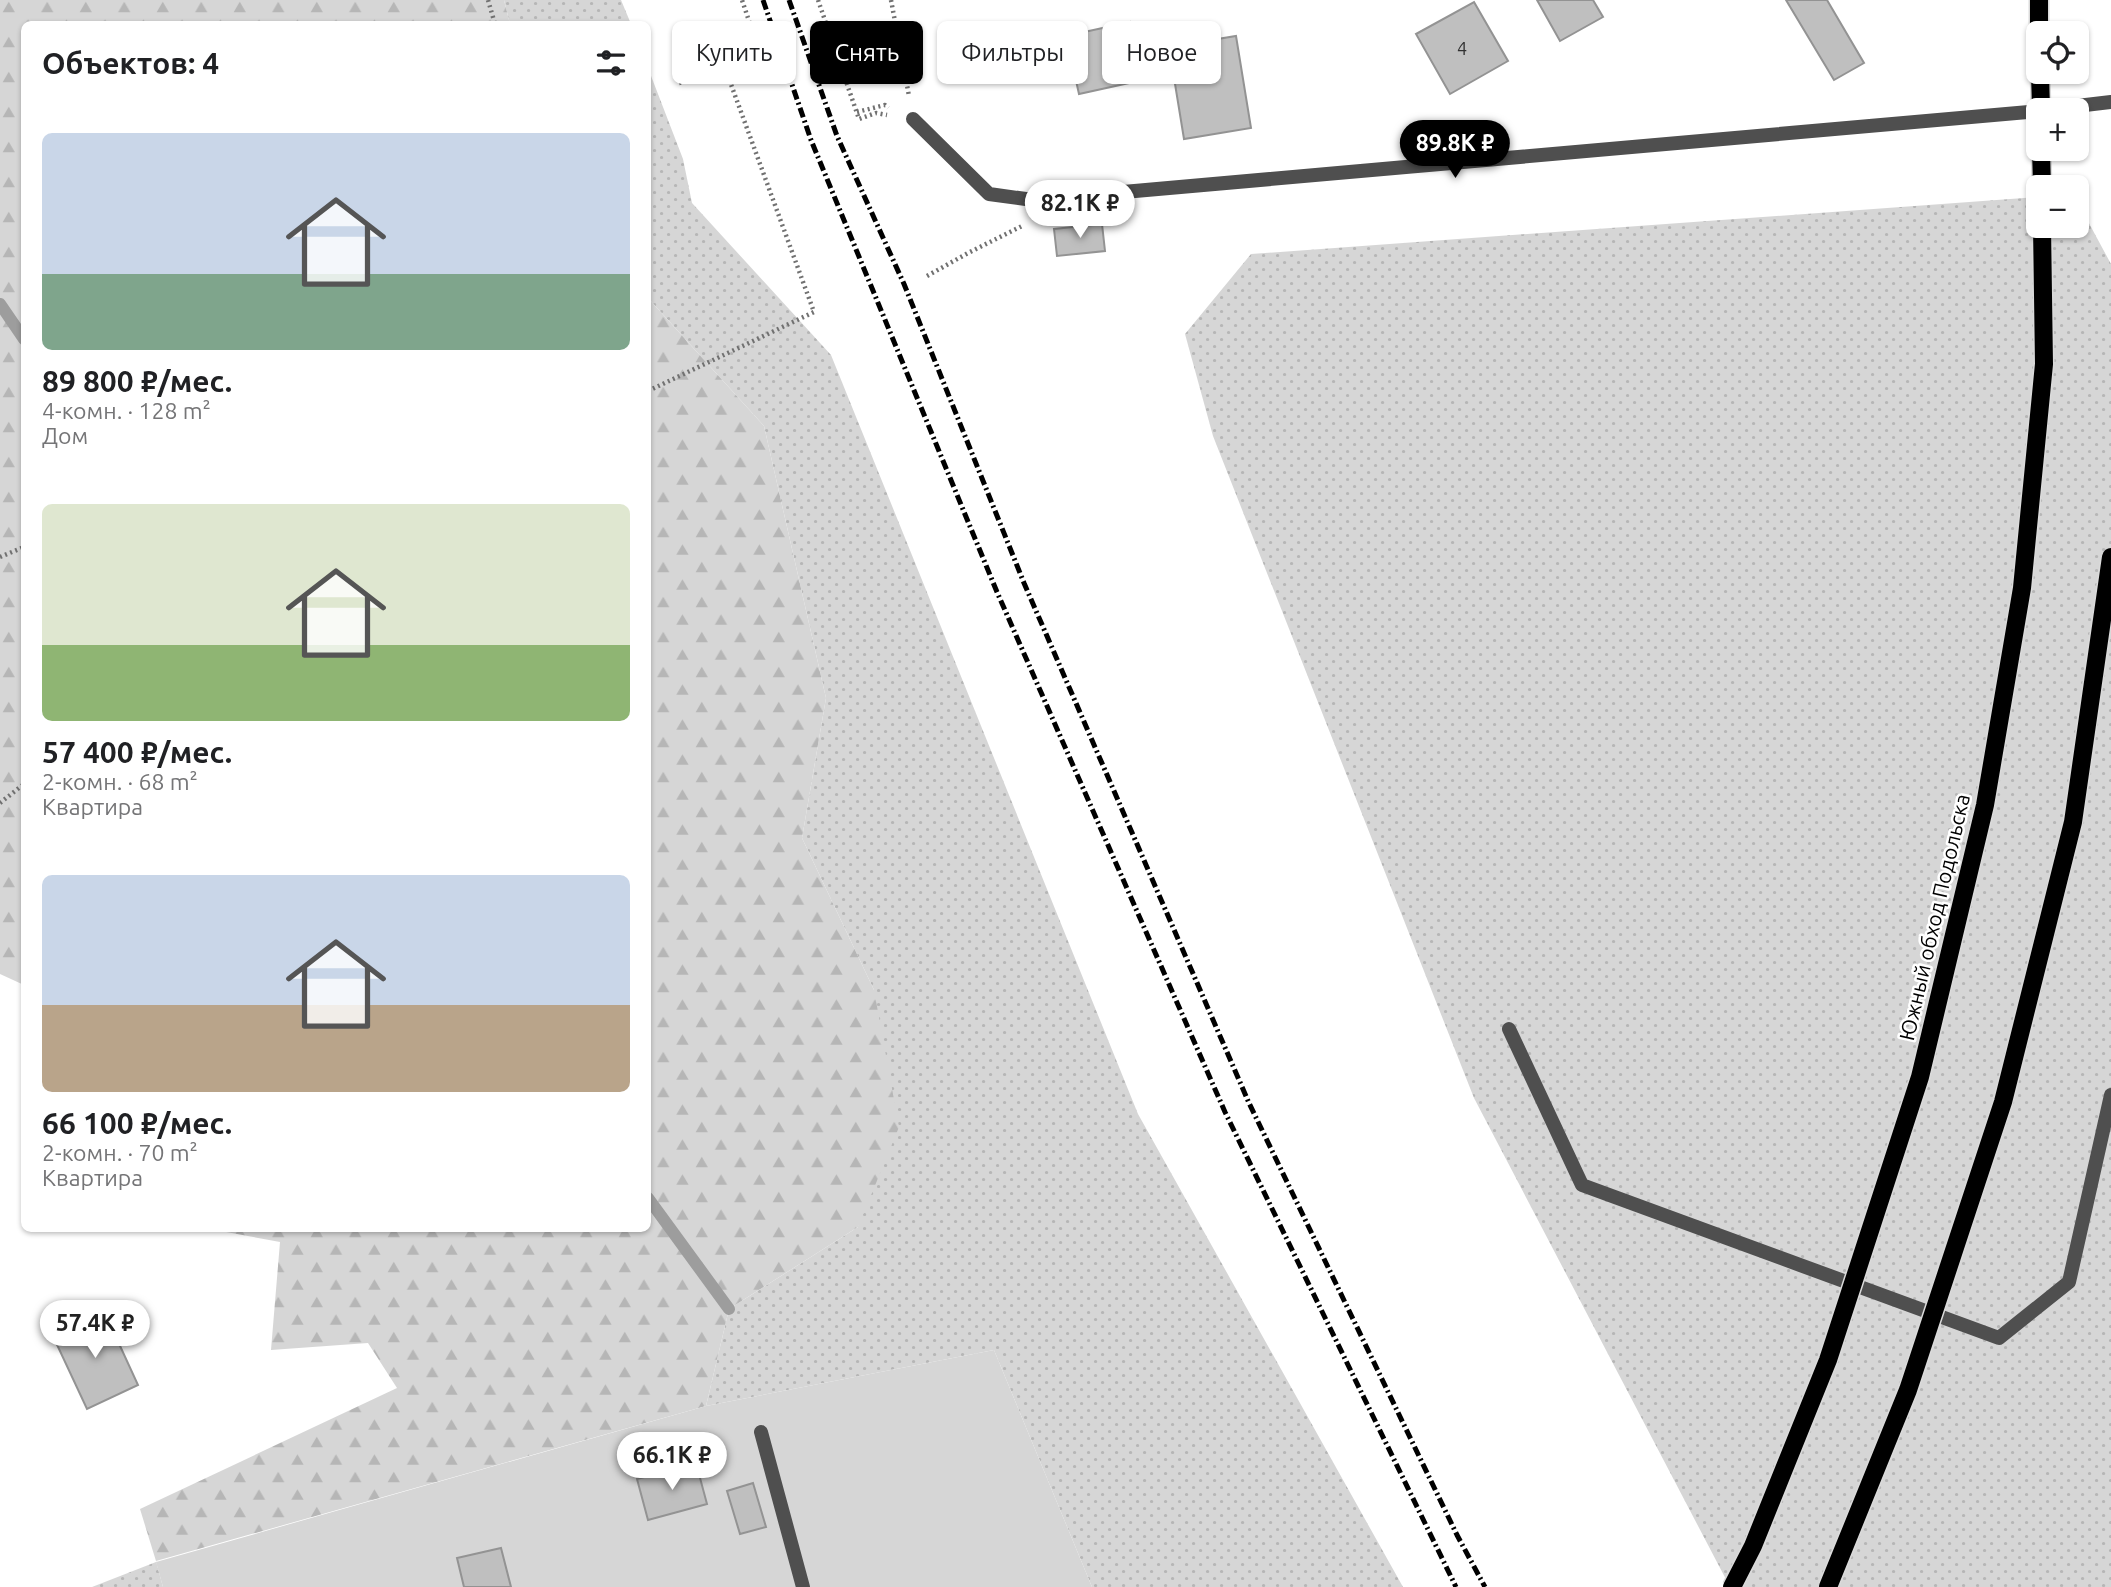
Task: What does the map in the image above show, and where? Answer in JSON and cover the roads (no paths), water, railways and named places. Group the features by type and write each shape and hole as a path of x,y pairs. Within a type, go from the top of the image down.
{"main road":[{"path":"2039,0 2039,21"},
{"name":"Южный обход Подольска","path":"1732,1587 1753,1546 1828,1360 1920,1077 1985,805 2022,588 2043,377 2042,238"},
{"path":"1828,1587 1908,1390 2003,1102 2073,822 2111,557"}],"street":[{"path":"2089,105 2111,102"},
{"path":"913,120 989,194 1033,200 2026,111"},
{"path":"1509,1029 1582,1185 1999,1338 2069,1282 2111,1095"},
{"path":"761,1432 803,1587"}],"waterway":[{"path":"0,304 21,335"},
{"path":"651,1202 729,1309"}],"railway":[{"path":"763,0 811,140 997,592 1225,1112 1456,1587"},
{"path":"789,0 837,136 904,284 1024,583 1249,1103 1457,1535 1485,1587"}]}
